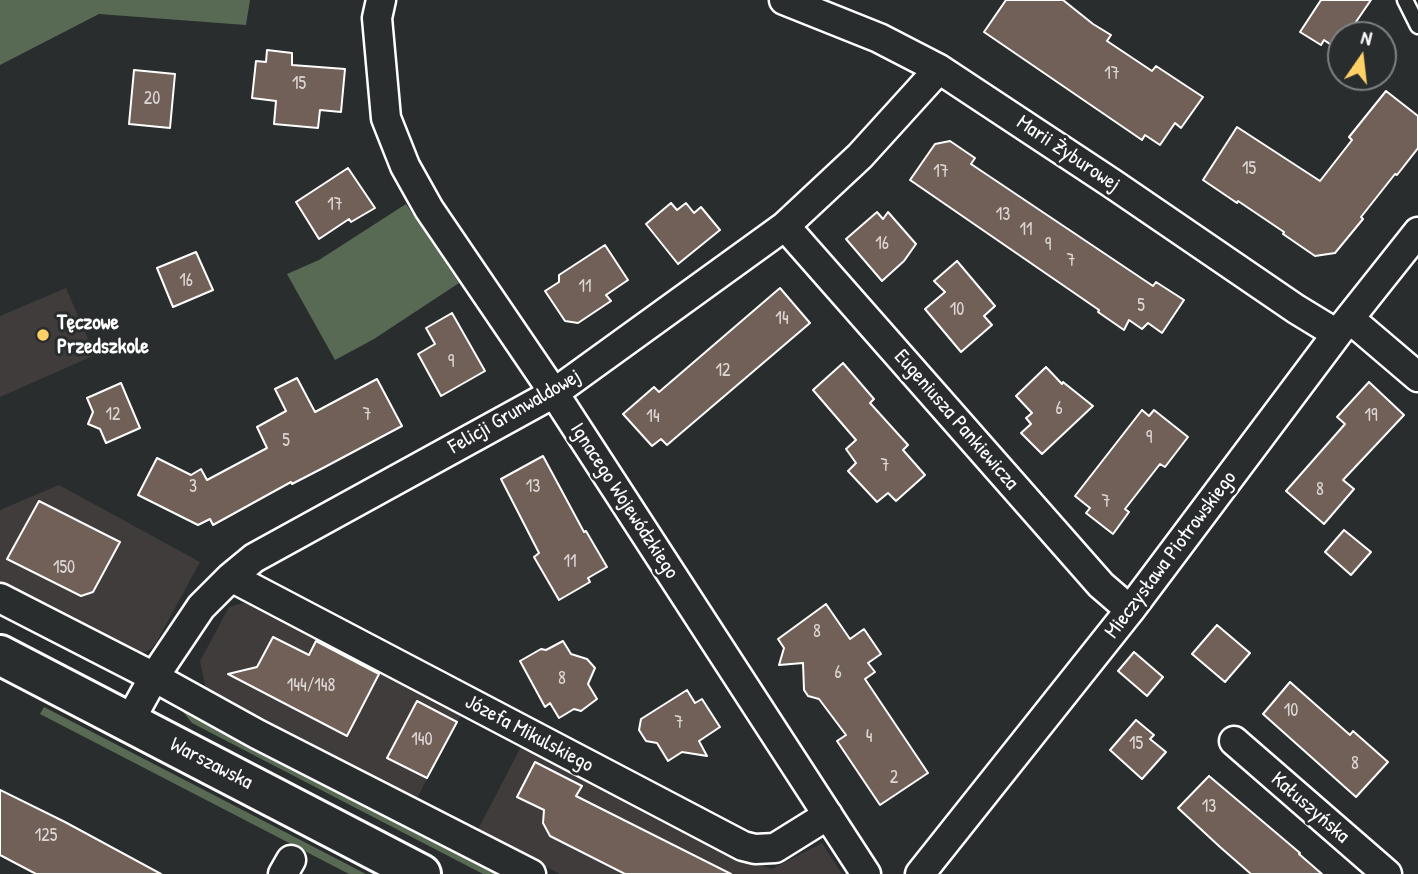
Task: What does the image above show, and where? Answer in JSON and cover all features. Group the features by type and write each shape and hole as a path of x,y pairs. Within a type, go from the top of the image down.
{"main road":[{"name":"Warszawska","path":"0,655 421,874"}],"street":[{"name":"Ignacego Wojewódzkiego","path":"382,0 377,18 386,118 405,166 429,209 554,393 866,874"},
{"name":"Marii Żyburowej","path":"784,0 879,38 939,69 1296,309 1344,326 1418,377"},
{"name":"Felicji Grunwaldowej","path":"129,722 201,607 254,558 554,393 785,226 860,156 939,69"},
{"name":"Eugeniusza Pankiewicza","path":"785,226 1101,585 1130,610"},
{"name":"Mieczysława Piotrowskiego","path":"919,874 1130,610 1418,232"},
{"name":"Józefa Mikulskiego","path":"231,577 743,846 755,849 775,848 828,815"},
{"path":"0,597 155,677 257,734 531,874"},
{"name":"Kałuszyńska","path":"1234,741 1387,874"}],"lane":[{"path":"1405,0 1418,26"}],"shaded area":[{"name":"Tęczowe Przedszkole","path":"66,288 95,355 0,397 0,316"},
{"path":"59,485 200,562 151,649 140,654 0,581 0,510"},
{"path":"254,600 464,710 417,798 206,689 200,661 229,607"},
{"path":"523,743 764,866 772,869 822,843 842,874 560,874 477,831"}],"green space":[{"path":"0,0 250,0 246,25 99,14 0,65"},
{"path":"406,204 459,283 374,339 335,360 287,274 319,260"},
{"path":"180,704 518,874 483,874 192,723 180,708"},
{"path":"44,707 366,874 349,874 40,714"}],"building":[{"path":"1006,0 1063,0 1111,35 1107,41 1152,71 1156,66 1203,97 1181,128 1175,123 1160,145 1145,135 1142,140 984,32"},
{"path":"1321,0 1371,0 1357,21 1327,21 1327,42 1324,40 1321,45 1300,32"},
{"path":"267,50 292,53 292,65 345,69 341,112 320,110 318,128 274,124 276,101 252,98 256,61 266,62"},
{"path":"134,70 175,74 170,128 129,124"},
{"path":"1386,91 1418,116 1418,148 1335,253 1315,256 1283,234 1284,232 1203,180 1237,127 1320,181 1352,140 1349,137"},
{"path":"950,141 975,158 971,164 1153,286 1156,282 1184,300 1162,333 1148,323 1142,329 1129,320 1124,330 910,180 935,144"},
{"path":"348,168 375,208 351,222 349,219 319,239 296,202"},
{"path":"671,203 677,210 686,203 694,213 701,207 720,230 678,264 646,224"},
{"path":"877,212 883,219 888,212 916,244 904,261 882,281 846,239"},
{"path":"605,245 628,280 606,295 611,301 578,323 565,321 545,291 559,282 559,275"},
{"path":"196,252 213,290 173,307 157,268"},
{"path":"957,261 995,306 984,316 992,325 961,352 925,309 945,292 934,281"},
{"path":"780,288 810,323 667,445 661,439 652,446 623,414 654,387 659,392"},
{"path":"452,313 485,371 441,396 418,354 435,344 426,328"},
{"path":"843,363 874,399 870,403 908,445 903,450 925,475 896,501 888,493 877,502 848,471 856,463 846,449 856,440 813,390"},
{"path":"1046,367 1062,384 1063,382 1093,406 1042,454 1021,433 1031,424 1026,418 1032,413 1016,396"},
{"path":"297,378 315,412 377,379 402,426 213,525 210,519 198,525 138,495 157,458 191,475 201,469 207,480 267,448 257,427 286,411 275,389"},
{"path":"1369,382 1404,415 1343,480 1354,489 1324,524 1286,491 1345,424 1337,417"},
{"path":"121,383 140,428 106,443 100,429 88,424 93,412 87,398"},
{"path":"1142,410 1149,416 1154,410 1188,437 1165,467 1160,464 1125,509 1129,512 1113,534 1086,513 1090,508 1075,496"},
{"path":"543,456 584,532 586,531 607,567 588,578 590,582 559,600 534,557 539,553 501,479"},
{"path":"39,501 120,542 93,592 81,596 7,559"},
{"path":"1344,530 1371,552 1351,575 1325,552"},
{"path":"826,604 850,639 864,629 881,654 868,663 875,672 865,679 928,773 880,805 837,741 846,735 819,699 808,696 804,690 803,663 779,665 784,648 778,639"},
{"path":"1217,625 1250,653 1225,682 1192,654"},
{"path":"273,637 309,655 316,641 379,674 347,736 228,674 257,667"},
{"path":"563,641 571,654 587,659 595,668 588,684 597,699 581,711 574,709 559,718 550,703 545,707 520,661"},
{"path":"1134,652 1163,677 1147,696 1118,671"},
{"path":"1290,682 1350,735 1353,731 1388,762 1356,797 1263,714"},
{"path":"687,690 695,703 702,699 720,727 699,741 707,756 682,752 668,761 657,743 646,741 639,730 641,719"},
{"path":"417,701 457,722 427,778 387,758"},
{"path":"1136,720 1154,735 1150,739 1166,752 1142,779 1110,750"},
{"path":"535,762 582,786 576,796 731,874 625,874 550,836 543,823 544,810 517,797"},
{"path":"1209,776 1322,874 1251,874 1178,808"},
{"path":"0,790 161,874 36,874 0,855"}],"place":[{"name":"Tęczowe Przedszkole","path":"43,335"}]}
